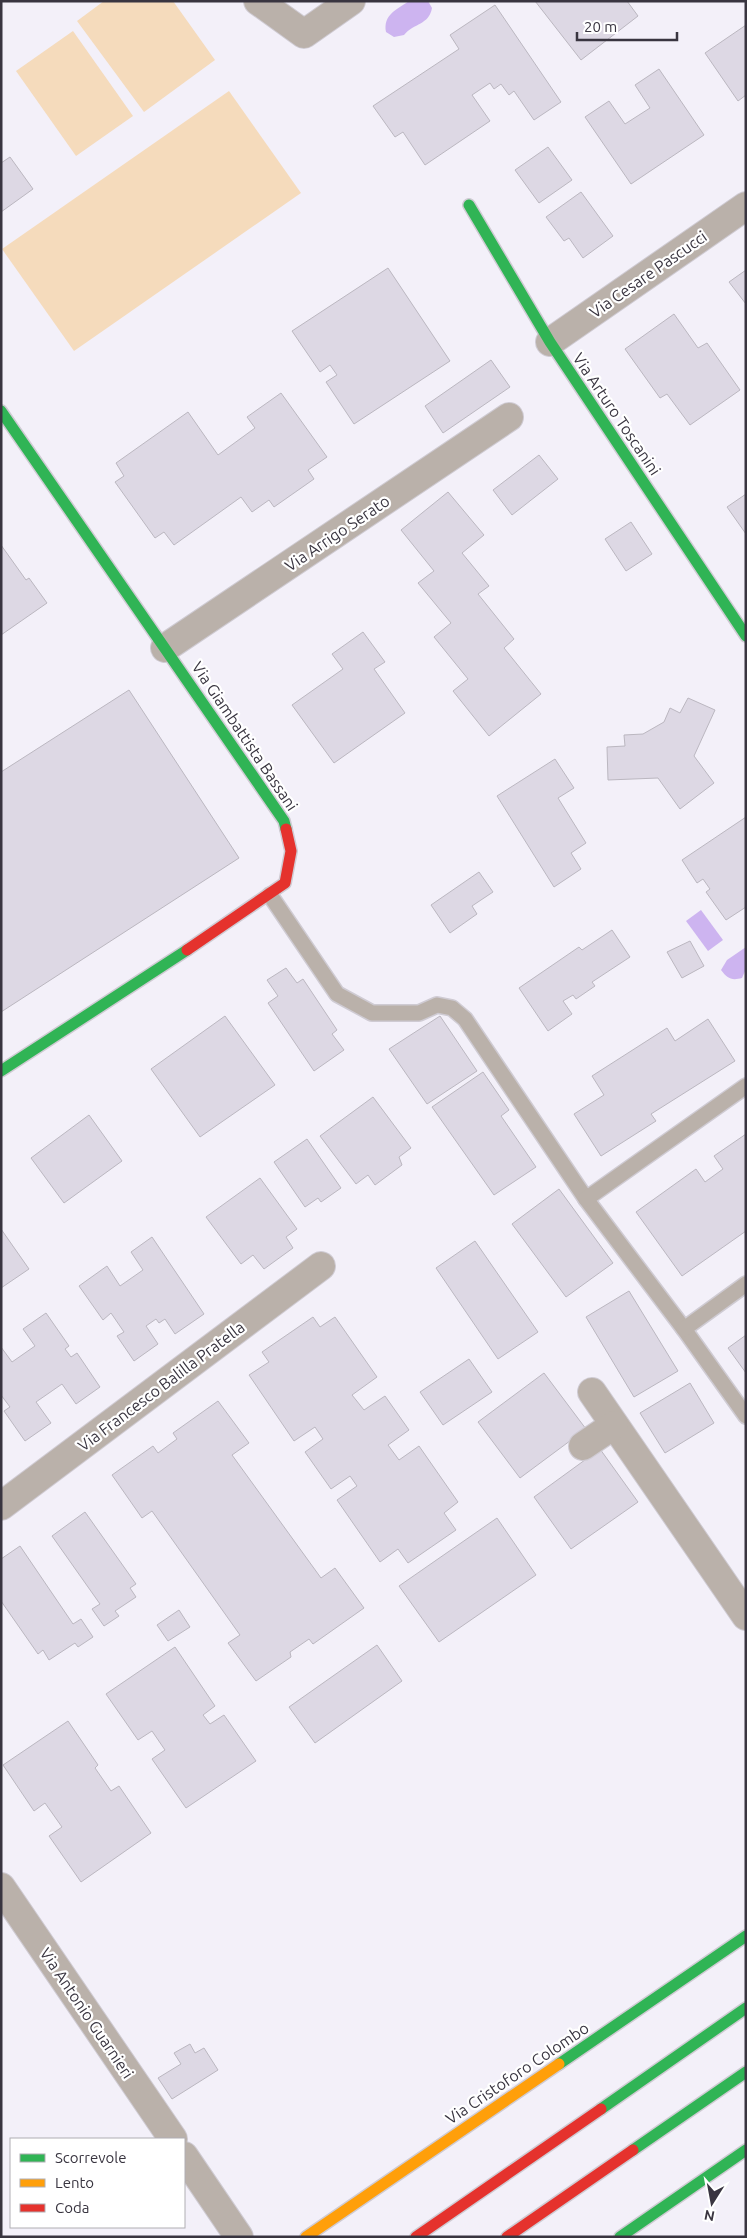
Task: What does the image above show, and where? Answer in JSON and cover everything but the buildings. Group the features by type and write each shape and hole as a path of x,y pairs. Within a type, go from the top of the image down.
{"street":[{"path":"258,1 304,34 351,1"},
{"name":"Via Arturo Toscanini","path":"469,205 550,342 746,636"},
{"name":"Via Cesare Pascucci","path":"550,342 746,206"},
{"name":"Via Giambattista Bassani","path":"1,411 284,820 291,851 285,883 270,895 1,1070"},
{"name":"Via Arrigo Serato","path":"165,648 509,417"},
{"name":"Via Francesco Balilla Pratella","path":"1,1506 320,1266"},
{"path":"592,1392 746,1616"},
{"path":"583,1446 614,1425"},
{"name":"Via Antonio Guarnieri","path":"1,1886 171,2138"},
{"name":"Via Cristoforo Colombo","path":"306,2237 746,1936"},
{"path":"416,2237 746,2008"},
{"path":"508,2237 746,2072"},
{"path":"620,2237 746,2150"},
{"path":"185,2157 239,2237"}],"lane":[{"path":"270,895 337,994 372,1013 419,1013 436,1005 452,1008 465,1019 586,1199 684,1328 746,1416"},
{"path":"586,1199 746,1086"},
{"path":"684,1328 746,1284"}],"shaded area":[{"path":"104,1 173,1 215,60 144,112 77,21"},
{"path":"409,1 428,1 432,8 430,14 428,18 404,35 394,37 386,32 387,21 395,10"},
{"path":"73,31 133,116 76,156 16,71"},
{"path":"229,91 301,193 74,351 2,249"},
{"path":"701,910 723,940 708,951 686,921"},
{"path":"746,947 746,969 742,978 732,979 727,977 721,970 727,960"}],"traffic: fast":[{"path":"469,205 550,342 746,636"},
{"path":"1,411 284,821 286,829"},
{"path":"1,1071 187,950"},
{"path":"559,2064 746,1936"},
{"path":"601,2109 746,2008"},
{"path":"633,2150 746,2072"},
{"path":"620,2237 746,2150"}],"traffic: slow":[{"path":"306,2237 559,2064"}],"traffic: jam":[{"path":"187,950 285,883 291,851 286,829"},
{"path":"416,2237 601,2109"},
{"path":"507,2237 633,2150"}]}
